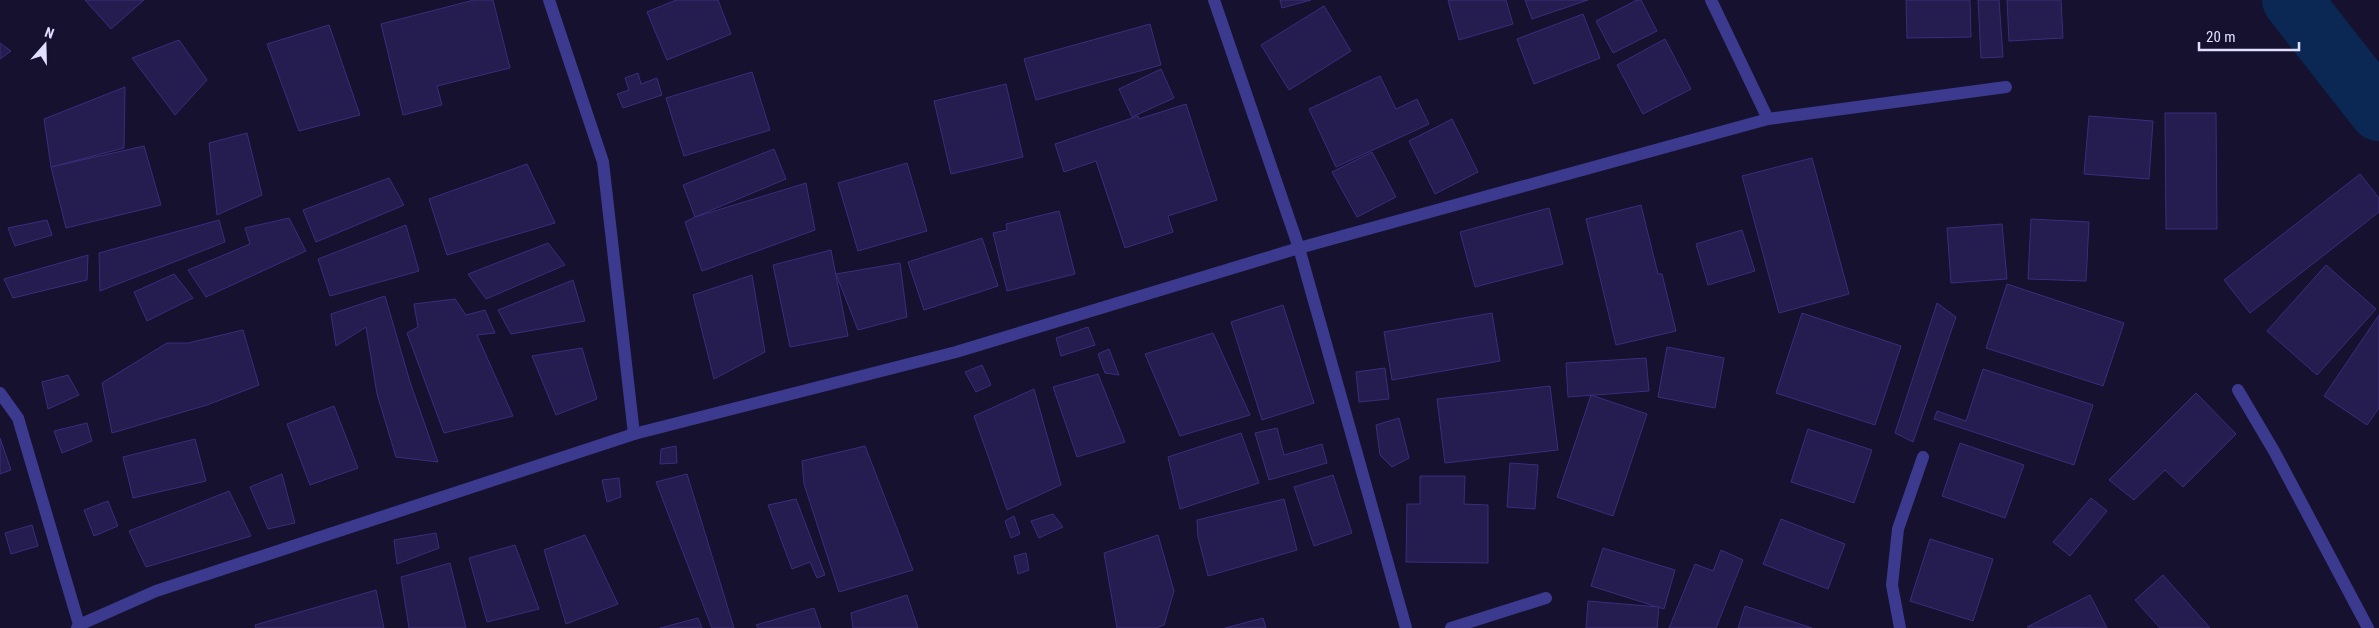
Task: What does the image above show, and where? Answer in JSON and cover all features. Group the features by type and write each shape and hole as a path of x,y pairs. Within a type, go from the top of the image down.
{"street":[{"path":"549,0 603,162 634,434"},
{"path":"1214,0 1299,248 1406,628"},
{"path":"1711,0 1768,119"},
{"path":"0,392 18,418 79,627 156,591 634,434 956,352 1299,248 1768,119 2006,87"},
{"path":"2238,390 2274,451 2368,628"},
{"path":"1900,628 1892,585 1898,529 1923,457"},
{"path":"1451,628 1546,598"}],"building":[{"path":"85,0 144,0 111,29"},
{"path":"474,0 493,0 510,68 437,86 442,105 403,115 381,24"},
{"path":"676,0 718,0 731,34 667,60 647,12"},
{"path":"1280,0 1311,0 1282,8"},
{"path":"1448,0 1506,0 1513,24 1459,40"},
{"path":"1525,0 1588,0 1532,19"},
{"path":"1637,0 1641,0 1657,31 1613,53 1596,21"},
{"path":"1906,0 1970,0 1971,37 1907,38"},
{"path":"1978,0 1999,0 2003,57 1981,58"},
{"path":"2007,0 2061,0 2063,38 2009,41"},
{"path":"1324,6 1351,51 1289,90 1261,45"},
{"path":"1583,14 1600,58 1534,84 1517,39"},
{"path":"1150,24 1161,65 1036,100 1024,59"},
{"path":"329,25 360,115 299,131 267,44"},
{"path":"1665,39 1691,89 1643,114 1617,65"},
{"path":"179,40 207,80 175,115 132,58"},
{"path":"0,43 11,51 0,59"},
{"path":"1161,69 1174,98 1132,117 1119,89"},
{"path":"752,72 770,130 684,156 666,98"},
{"path":"638,73 641,84 657,78 662,95 623,108 617,94 629,90 625,78"},
{"path":"1380,76 1396,109 1417,99 1429,124 1336,167 1309,109"},
{"path":"1006,84 1023,157 951,174 934,101"},
{"path":"125,87 124,148 51,167 44,119"},
{"path":"1186,104 1217,200 1168,216 1173,232 1125,248 1096,161 1064,172 1055,144 1138,116 1139,119"},
{"path":"2165,113 2216,113 2217,229 2166,229"},
{"path":"2089,116 2153,121 2149,179 2084,174"},
{"path":"1452,119 1478,172 1435,194 1409,141"},
{"path":"247,133 262,195 217,215 209,143"},
{"path":"144,146 161,205 66,228 51,167"},
{"path":"774,149 786,179 695,217 683,185"},
{"path":"1372,152 1396,197 1357,217 1332,172"},
{"path":"1812,158 1849,294 1779,313 1742,176"},
{"path":"907,163 927,231 858,251 838,183"},
{"path":"527,164 555,223 447,255 429,199"},
{"path":"2360,174 2379,198 2379,212 2250,313 2224,280"},
{"path":"389,178 404,205 316,242 303,210"},
{"path":"806,183 815,230 702,271 685,222 695,217"},
{"path":"1641,205 1658,274 1662,274 1676,331 1616,345 1586,219"},
{"path":"1549,208 1563,264 1475,287 1460,232"},
{"path":"1059,211 1075,274 1007,291 993,233 1007,230 1006,224"},
{"path":"289,218 306,251 206,297 188,270 250,244 245,228"},
{"path":"2031,219 2089,222 2086,281 2028,279"},
{"path":"47,220 52,235 15,246 8,228"},
{"path":"219,220 225,242 100,291 99,253"},
{"path":"2002,224 2007,279 1951,283 1947,228"},
{"path":"406,225 419,271 330,296 318,259"},
{"path":"1742,230 1755,271 1708,285 1696,244"},
{"path":"982,238 998,286 924,310 908,262"},
{"path":"548,243 565,265 486,299 468,274"},
{"path":"831,250 848,336 790,347 773,265"},
{"path":"88,255 87,280 13,298 4,279"},
{"path":"900,263 907,317 858,330 836,274"},
{"path":"2326,265 2376,309 2317,375 2267,331"},
{"path":"174,274 193,298 147,321 134,292"},
{"path":"752,275 765,352 714,379 693,295"},
{"path":"573,280 585,321 511,334 498,310"},
{"path":"2007,284 2124,323 2103,386 1986,348"},
{"path":"385,296 410,382 438,462 396,457 377,394 366,327 336,346 331,314"},
{"path":"455,299 466,315 485,310 495,333 477,335 513,416 444,433 407,333 418,327 414,304"},
{"path":"1937,303 1956,317 1913,442 1895,433"},
{"path":"1283,305 1314,403 1262,420 1231,322"},
{"path":"1492,313 1500,361 1392,380 1384,332"},
{"path":"1802,313 1901,346 1875,425 1776,393"},
{"path":"2379,315 2379,408 2367,425 2324,396"},
{"path":"1088,327 1095,345 1061,356 1056,338"},
{"path":"243,330 259,385 207,405 112,433 102,383 167,343 188,343"},
{"path":"1213,333 1250,415 1180,436 1145,354"},
{"path":"1667,347 1724,358 1715,408 1658,397"},
{"path":"582,348 597,399 556,415 532,356"},
{"path":"1109,349 1119,375 1105,373 1098,354"},
{"path":"1646,358 1649,391 1568,397 1566,363"},
{"path":"982,365 991,385 976,392 965,372"},
{"path":"1385,368 1389,399 1359,402 1356,372"},
{"path":"1983,369 2093,405 2074,465 1934,419 1937,411 1966,421"},
{"path":"1098,374 1125,442 1077,457 1053,387"},
{"path":"68,375 79,395 48,409 42,382"},
{"path":"1550,386 1558,450 1445,463 1437,399"},
{"path":"1034,389 1061,485 1007,510 974,416"},
{"path":"2196,393 2236,434 2183,487 2165,470 2134,500 2109,480"},
{"path":"1591,395 1647,414 1613,516 1557,497"},
{"path":"334,406 358,468 310,485 287,424"},
{"path":"1399,418 1409,458 1392,467 1380,455 1376,425"},
{"path":"87,423 92,441 62,453 54,431"},
{"path":"1277,428 1284,455 1322,444 1327,463 1269,480 1255,433"},
{"path":"1808,429 1872,450 1854,503 1791,482"},
{"path":"1241,433 1259,483 1180,509 1168,457"},
{"path":"0,438 11,470 0,474"},
{"path":"195,439 206,481 133,498 123,457"},
{"path":"1960,443 2024,465 2005,518 1942,496"},
{"path":"676,446 677,463 660,464 661,449"},
{"path":"865,446 913,570 839,592 804,484 802,461"},
{"path":"1510,463 1538,465 1535,509 1507,507"},
{"path":"282,474 295,523 268,529 250,487"},
{"path":"687,474 734,628 712,628 656,482"},
{"path":"1333,475 1352,533 1314,546 1294,487"},
{"path":"1420,476 1465,476 1464,504 1488,505 1488,563 1406,562 1407,504 1420,504"},
{"path":"619,478 621,497 607,502 602,480"},
{"path":"229,491 251,536 146,567 129,531"},
{"path":"2091,498 2107,511 2070,556 2053,542"},
{"path":"796,499 825,575 817,578 810,562 792,569 768,505"},
{"path":"1284,499 1297,550 1208,576 1198,537 1197,520"},
{"path":"108,501 118,526 94,536 84,510"},
{"path":"1053,514 1063,527 1039,538 1031,521"},
{"path":"1014,516 1020,534 1011,538 1005,521"},
{"path":"1781,519 1845,544 1828,589 1763,564"},
{"path":"32,525 38,546 11,554 5,533"},
{"path":"436,533 439,548 397,564 394,540"},
{"path":"585,535 618,604 566,624 544,550"},
{"path":"1158,535 1174,591 1164,625 1156,628 1117,628 1104,553"},
{"path":"1930,539 1993,559 1973,621 1910,601"},
{"path":"515,545 539,609 487,622 469,558"},
{"path":"1603,548 1675,570 1664,609 1591,586"},
{"path":"1721,550 1743,560 1716,628 1669,628 1695,564 1713,571"},
{"path":"1026,553 1029,570 1018,574 1014,556"},
{"path":"450,563 466,628 409,628 401,577"},
{"path":"2163,575 2210,628 2160,628 2135,600"},
{"path":"376,590 384,628 256,628 255,625"},
{"path":"907,595 918,628 853,628 851,613"},
{"path":"2090,595 2107,628 2027,627"},
{"path":"1588,601 1659,607 1657,628 1586,628"},
{"path":"1745,606 1812,628 1738,628"},
{"path":"814,608 821,628 758,628 756,625"},
{"path":"698,618 702,628 660,628"},
{"path":"1263,618 1266,628 1225,628"}],"waterway":[{"path":"2292,0 2379,111"}]}
